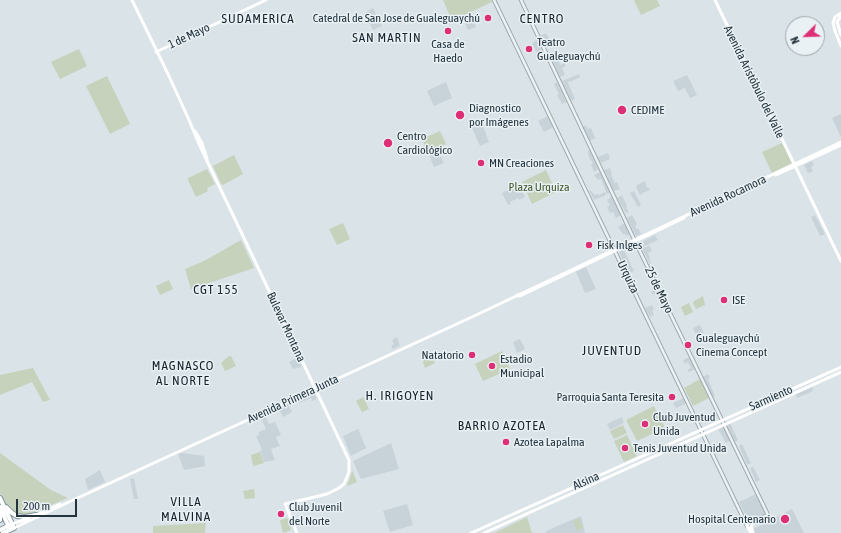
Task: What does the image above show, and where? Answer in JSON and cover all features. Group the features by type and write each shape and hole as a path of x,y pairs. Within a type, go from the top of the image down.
{"highway":[{"path":"1,500 8,510 16,515 23,517 36,515"},
{"path":"1,500 11,527"},
{"path":"0,508 11,527"},
{"path":"0,508 0,520"},
{"path":"0,530 11,527"},
{"path":"3,533 11,527"}],"main road":[{"name":"Bulevar Montana","path":"132,0 349,460 350,470 344,484 336,490 295,502 289,507 289,514 297,533"},
{"name":"1 de Mayo","path":"156,52 266,0"},
{"name":"Avenida Aristóbulo del Valle","path":"715,0 841,261"},
{"path":"841,12 835,17 833,23 834,31 841,46"},
{"path":"841,16 837,25 841,35"},
{"name":"Avenida Rocamora","path":"615,250 841,142"},
{"name":"Avenida Rocamora","path":"795,165 841,145"},
{"name":"Avenida Primera Junta","path":"69,502 517,295 520,296 615,250"},
{"name":"Sarmiento","path":"702,429 841,367"},
{"name":"Sarmiento","path":"704,434 841,372"},
{"name":"Alsina","path":"471,533 702,429"},
{"name":"Alsina","path":"484,533 704,434"},
{"path":"11,527 64,502 69,502"},
{"path":"11,527 69,502"},
{"name":"Urquiza","path":"752,533 751,527 754,522"},
{"name":"Urquiza","path":"747,526 752,533"}],"street":[{"name":"Urquiza","path":"494,0 702,429 747,526"},
{"name":"25 de Mayo","path":"521,0 768,515 754,522"},
{"path":"747,526 754,522"}],"shaded area":[{"path":"373,8 382,26 373,30 365,13"},
{"path":"471,15 476,27 468,30 463,19"},
{"path":"546,33 550,41 544,44 540,36"},
{"path":"537,40 545,57 540,60 532,43"},
{"path":"555,56 556,59 558,58 560,65 564,63 566,66 562,68 565,75 560,77 551,58"},
{"path":"579,74 580,77 570,82 568,80 575,99 571,101 562,81"},
{"path":"687,75 697,95 690,98 685,88 678,91 673,81"},
{"path":"446,82 452,98 434,106 427,91"},
{"path":"557,82 567,102 562,104 557,95 559,94 554,84"},
{"path":"841,114 841,137 832,118"},
{"path":"548,116 553,127 544,132 538,121"},
{"path":"482,124 489,142 480,146 472,128"},
{"path":"586,125 588,129 591,128 595,138 590,141 583,127"},
{"path":"437,149 444,163 434,167 428,153"},
{"path":"590,150 598,169 594,172 591,164 593,163 590,160 588,153"},
{"path":"608,153 610,159 601,163 598,157"},
{"path":"812,161 814,165 811,167 813,171 808,173 804,165"},
{"path":"610,168 611,175 615,183 617,182 620,189 614,191 604,170"},
{"path":"600,172 610,193 607,194 601,179 598,180 594,175"},
{"path":"645,181 647,188 650,190 640,195 636,187"},
{"path":"519,185 525,197 519,200 518,198 510,202 511,204 508,205 502,193"},
{"path":"589,190 595,195 605,192 606,195 594,200"},
{"path":"634,191 641,205 638,207 630,193"},
{"path":"622,195 627,206 626,208 629,212 626,213 617,198"},
{"path":"612,196 621,215 616,218 613,212 610,213 607,207 610,205 607,200"},
{"path":"632,215 637,224 635,226 636,229 638,228 641,234 636,236 627,218"},
{"path":"815,215 825,234 820,236 811,217"},
{"path":"625,223 630,234 626,236 618,227"},
{"path":"655,235 658,240 645,246 643,241"},
{"path":"642,242 645,248 649,245 652,251 648,253 650,264 639,243"},
{"path":"624,250 634,271 629,273 619,252"},
{"path":"586,267 596,289 585,293 576,272"},
{"path":"657,289 666,309 663,310 656,294 653,295 651,292"},
{"path":"652,305 654,315 650,317 645,308"},
{"path":"699,325 704,333 696,335 693,328"},
{"path":"397,337 400,346 393,349 391,346 394,344 392,340"},
{"path":"520,339 525,349 517,353 513,342"},
{"path":"690,357 696,369 689,372 687,370 691,368 688,362 685,364 683,360"},
{"path":"297,358 302,367 293,369 289,362"},
{"path":"708,374 710,378 708,379 715,396 712,397 703,377"},
{"path":"812,387 813,391 797,398 796,394"},
{"path":"314,392 317,399 312,401 311,398 299,403 297,400"},
{"path":"684,398 687,403 676,408 673,403"},
{"path":"288,404 292,412 283,417 279,409"},
{"path":"265,415 269,424 275,422 281,435 276,437 280,446 271,449 275,460 264,462 260,451 262,450 256,436 259,435 258,433 266,429 261,417"},
{"path":"622,417 624,423 610,430 607,424"},
{"path":"730,423 738,440 735,442 727,424"},
{"path":"724,427 731,440 726,443 718,429"},
{"path":"358,429 366,448 351,456 343,436"},
{"path":"391,443 399,469 361,479 353,461"},
{"path":"742,444 751,463 747,465 739,446"},
{"path":"182,453 204,456 205,466 184,470 178,454"},
{"path":"753,467 760,480 756,482 750,468"},
{"path":"100,470 105,482 88,490 85,479"},
{"path":"134,478 138,499 134,499 130,479"},
{"path":"756,494 766,515 749,522 739,502"},
{"path":"407,504 413,525 390,532 383,511"},
{"name":"Hospital Centenario","path":"792,509 804,533 755,533 753,529"},
{"path":"581,516 585,533 546,533 546,531"}],"green space":[{"path":"443,0 491,0 492,2 452,21"},
{"path":"634,0 657,0 660,6 641,15"},
{"path":"79,49 87,66 60,79 51,62"},
{"path":"107,76 130,124 110,134 86,86"},
{"path":"440,131 446,144 428,153 422,139"},
{"path":"782,143 792,163 772,173 762,152"},
{"path":"234,155 243,174 223,185 221,184 213,166"},
{"path":"207,169 215,184 207,188 208,191 196,197 188,178"},
{"name":"Plaza Urquiza","path":"546,170 556,192 532,204 522,182"},
{"path":"343,223 350,239 337,245 329,229"},
{"path":"241,240 254,268 191,289 185,269 204,261"},
{"path":"169,280 173,289 160,295 156,286"},
{"path":"703,296 705,305 696,309 693,303 694,301"},
{"path":"689,303 693,312 685,316 681,307"},
{"name":"Estadio Municipal","path":"502,351 510,369 483,381 475,364"},
{"path":"430,352 435,363 425,368 421,356"},
{"path":"231,356 236,366 225,371 221,363"},
{"path":"33,368 50,400 43,402 32,382 0,395 0,375"},
{"path":"700,379 709,398 693,406 684,388"},
{"path":"363,397 369,409 362,412 356,401"},
{"name":"Club Juventud Unida","path":"654,406 665,428 637,441 626,420"},
{"path":"623,425 627,433 614,439 610,431"},
{"name":"Tenis Juventud Unida","path":"627,435 637,456 624,462 614,441"},
{"path":"260,452 264,463 253,466 251,455"},
{"path":"0,453 51,490 68,498 27,515 15,514 7,507 0,493"},
{"path":"352,470 357,482 347,486 350,478"},
{"path":"254,489 255,498 245,499 243,491"},
{"path":"527,517 532,533 494,533"},
{"path":"288,518 291,530 283,533 280,520"},
{"path":"579,518 583,528 577,531 573,521"},
{"path":"206,523 205,533 153,533 153,526"}],"place":[{"name":"Catedral de San Jose de Gualeguaychú","path":"488,18"},
{"name":"Casa de Haedo","path":"448,31"},
{"name":"Teatro Gualeguaychú","path":"529,49"},
{"name":"CEDIME","path":"622,110"},
{"name":"Diagnostico por Imágenes","path":"460,115"},
{"name":"Centro Cardiológico","path":"388,143"},
{"name":"MN Creaciones","path":"481,163"},
{"name":"Fisk Inlges","path":"589,245"},
{"name":"ISE","path":"724,300"},
{"name":"Gualeguaychú Cinema Concept","path":"688,345"},
{"name":"Natatorio","path":"472,355"},
{"name":"Estadio Municipal","path":"492,366"},
{"name":"Parroquia Santa Teresita","path":"672,397"},
{"name":"Club Juventud Unida","path":"645,424"},
{"name":"Azotea Lapalma","path":"506,442"},
{"name":"Tenis Juventud Unida","path":"625,448"},
{"name":"Club Juvenil del Norte","path":"281,514"},
{"name":"Hospital Centenario","path":"785,519"}],"district":[{"name":"SUDAMERICA","path":"258,19"},
{"name":"CENTRO","path":"542,19"},
{"name":"SAN MARTIN","path":"387,38"},
{"name":"CGT 155","path":"216,290"},
{"name":"JUVENTUD","path":"612,351"},
{"name":"MAGNASCO AL NORTE","path":"183,374"},
{"name":"H. IRIGOYEN","path":"400,396"},
{"name":"BARRIO AZOTEA","path":"502,426"},
{"name":"VILLA MALVINA","path":"186,510"}]}
